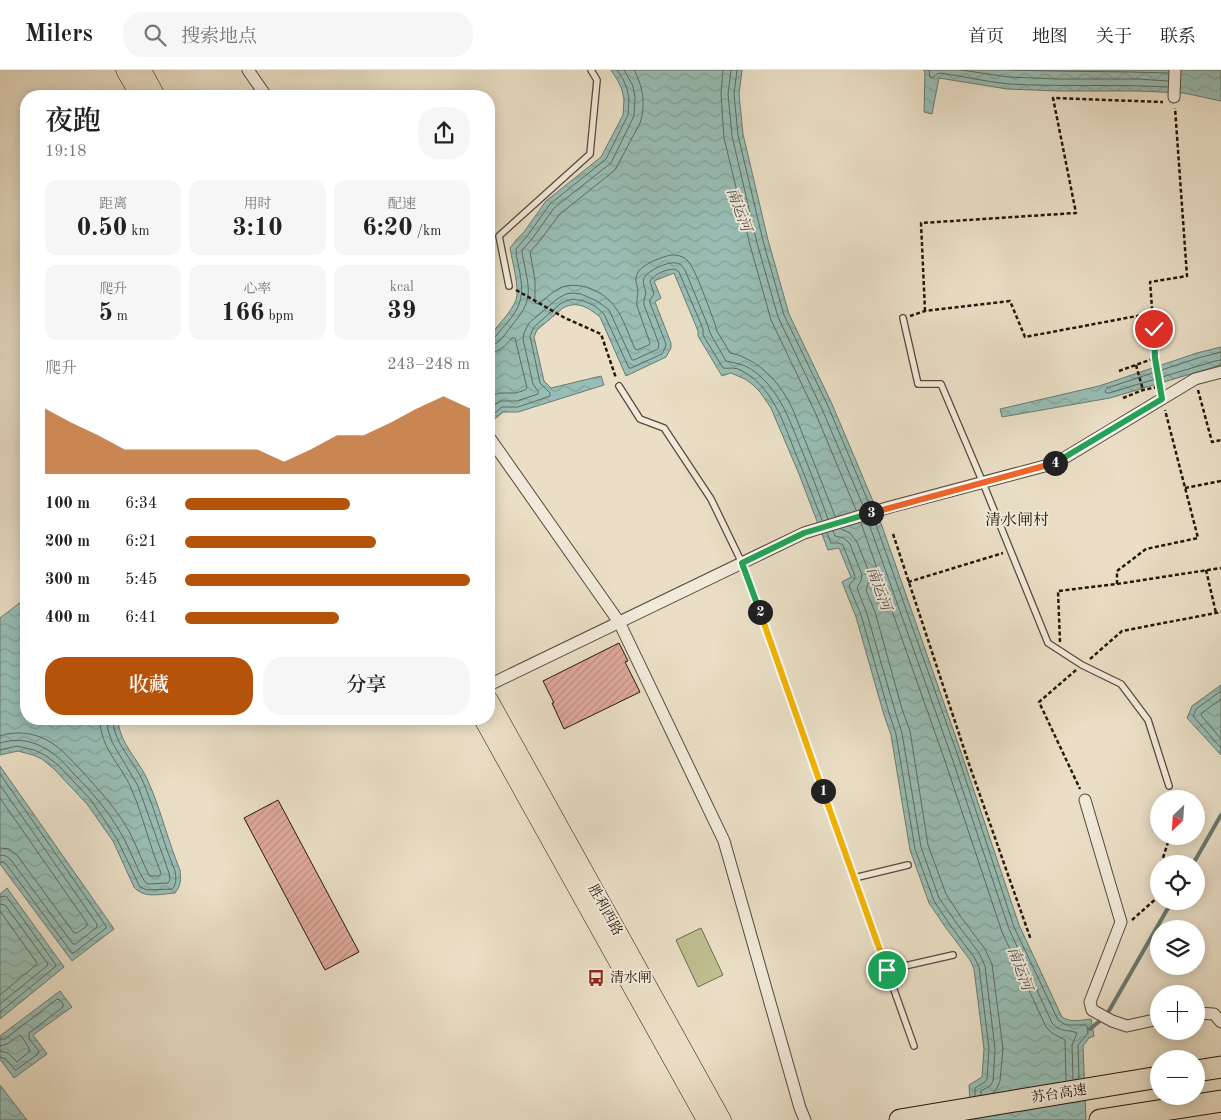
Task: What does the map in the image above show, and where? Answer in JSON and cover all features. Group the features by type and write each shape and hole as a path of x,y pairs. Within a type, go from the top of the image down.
{"highway":[{"path":"1205,1070 1221,1067"},
{"name":"苏台高速","path":"900,1120 1150,1078"},
{"path":"1100,1120 1221,1101"},
{"path":"1118,1120 1221,1111"}],"main road":[{"path":"125,70 137,90"},
{"path":"142,70 153,90"},
{"name":"胜利西路","path":"495,711 722,1120"},
{"name":"胜利西路","path":"486,725 706,1120"}],"street":[{"path":"248,70 262,90"},
{"path":"1174,100 1175,70"},
{"path":"495,683 804,533 890,507 1056,463 1195,379 1221,372"},
{"path":"495,446 620,622 724,841 797,1099 805,1120"},
{"path":"1085,800 1121,922 1090,1002 1092,1010 1112,1021 1127,1026 1150,1021"},
{"path":"1205,1014 1214,1014 1221,1022"}],"lane":[{"path":"508,286 500,236 590,154 597,80 591,70"},
{"path":"903,318 918,384 941,384 1048,643 1082,665 1121,684 1148,720 1169,786"},
{"path":"619,386 640,420 664,428 712,499 742,563 914,1046"},
{"path":"854,878 908,865"},
{"path":"887,970 953,955"}],"path":[{"path":"925,311 921,223 1076,213 1052,98 1174,100 1186,276 1150,282 1155,358 1162,399 1198,538 1146,549 1118,572 1117,584"},
{"path":"508,286 565,318 601,334 619,386"},
{"path":"903,318 925,311 1010,300 1025,337 1153,313"},
{"path":"1119,371 1155,358"},
{"path":"1136,366 1143,390"},
{"path":"1195,379 1212,442 1221,440"},
{"path":"1123,398 1160,386"},
{"path":"1186,488 1221,481"},
{"path":"893,534 969,764 1031,940"},
{"path":"908,582 1010,550"},
{"path":"1061,651 1058,591 1221,568"},
{"path":"1206,570 1216,613"},
{"path":"1118,929 1128,924 1150,904"}],"green space":[{"path":"701,928 723,975 698,987 676,940"}],"water":[{"name":"南运河","path":"611,70 742,70 739,94 743,134 768,240 789,314 832,404 875,506 1019,925 1062,1017 1072,1021 1091,1019 1094,1036 1089,1038 1083,1046 1086,1120 971,1120 969,1085 982,1077 984,1049 974,969 970,960 929,903 910,850 891,735 856,617 842,582 851,577 839,548 828,550 771,408 760,392 745,379 731,373 722,376 698,336 698,331 674,273 654,281 661,298 655,302 671,343 671,348 666,357 626,376 600,317 583,306 568,306 537,330 534,337 544,381 551,388 601,376 604,385 518,412 503,412 495,419 495,329 514,304 517,295 510,248 546,201 601,157 623,115 624,100 618,81"},
{"path":"923,70 1221,70 1221,101 1184,93 1007,89 939,78 932,114 924,112 925,71"},
{"path":"1221,347 1221,365 1110,398 1002,417 1000,409 1099,386 1197,353"},
{"path":"20,603 20,725 119,725 126,744 153,792 180,870 180,882 175,893 147,894 138,891 134,887 113,841 87,804 42,759 18,751 0,755 0,618"},
{"path":"1221,685 1221,755 1187,718 1192,706"},
{"path":"0,766 114,929 72,961 0,864"},
{"path":"7,888 64,967 0,1019 0,894"},
{"path":"60,991 72,1007 33,1035 47,1054 14,1078 0,1059 0,1036"},
{"path":"0,1085 27,1120 0,1120"}],"building":[{"path":"619,643 628,661 625,662 640,692 564,729 543,681"},
{"path":"278,800 359,952 325,970 244,818"}],"waterway":[{"path":"1198,855 1221,815"},
{"path":"1090,1029 1106,1016 1167,910"}],"place":[{"name":"清水闸","path":"596,978"}],"district":[{"name":"清水闸村","path":"1017,521"}],"route":[{"path":"887,970 742,563 804,533 890,507 1056,463 1162,399 1155,358 1154,329"}]}
